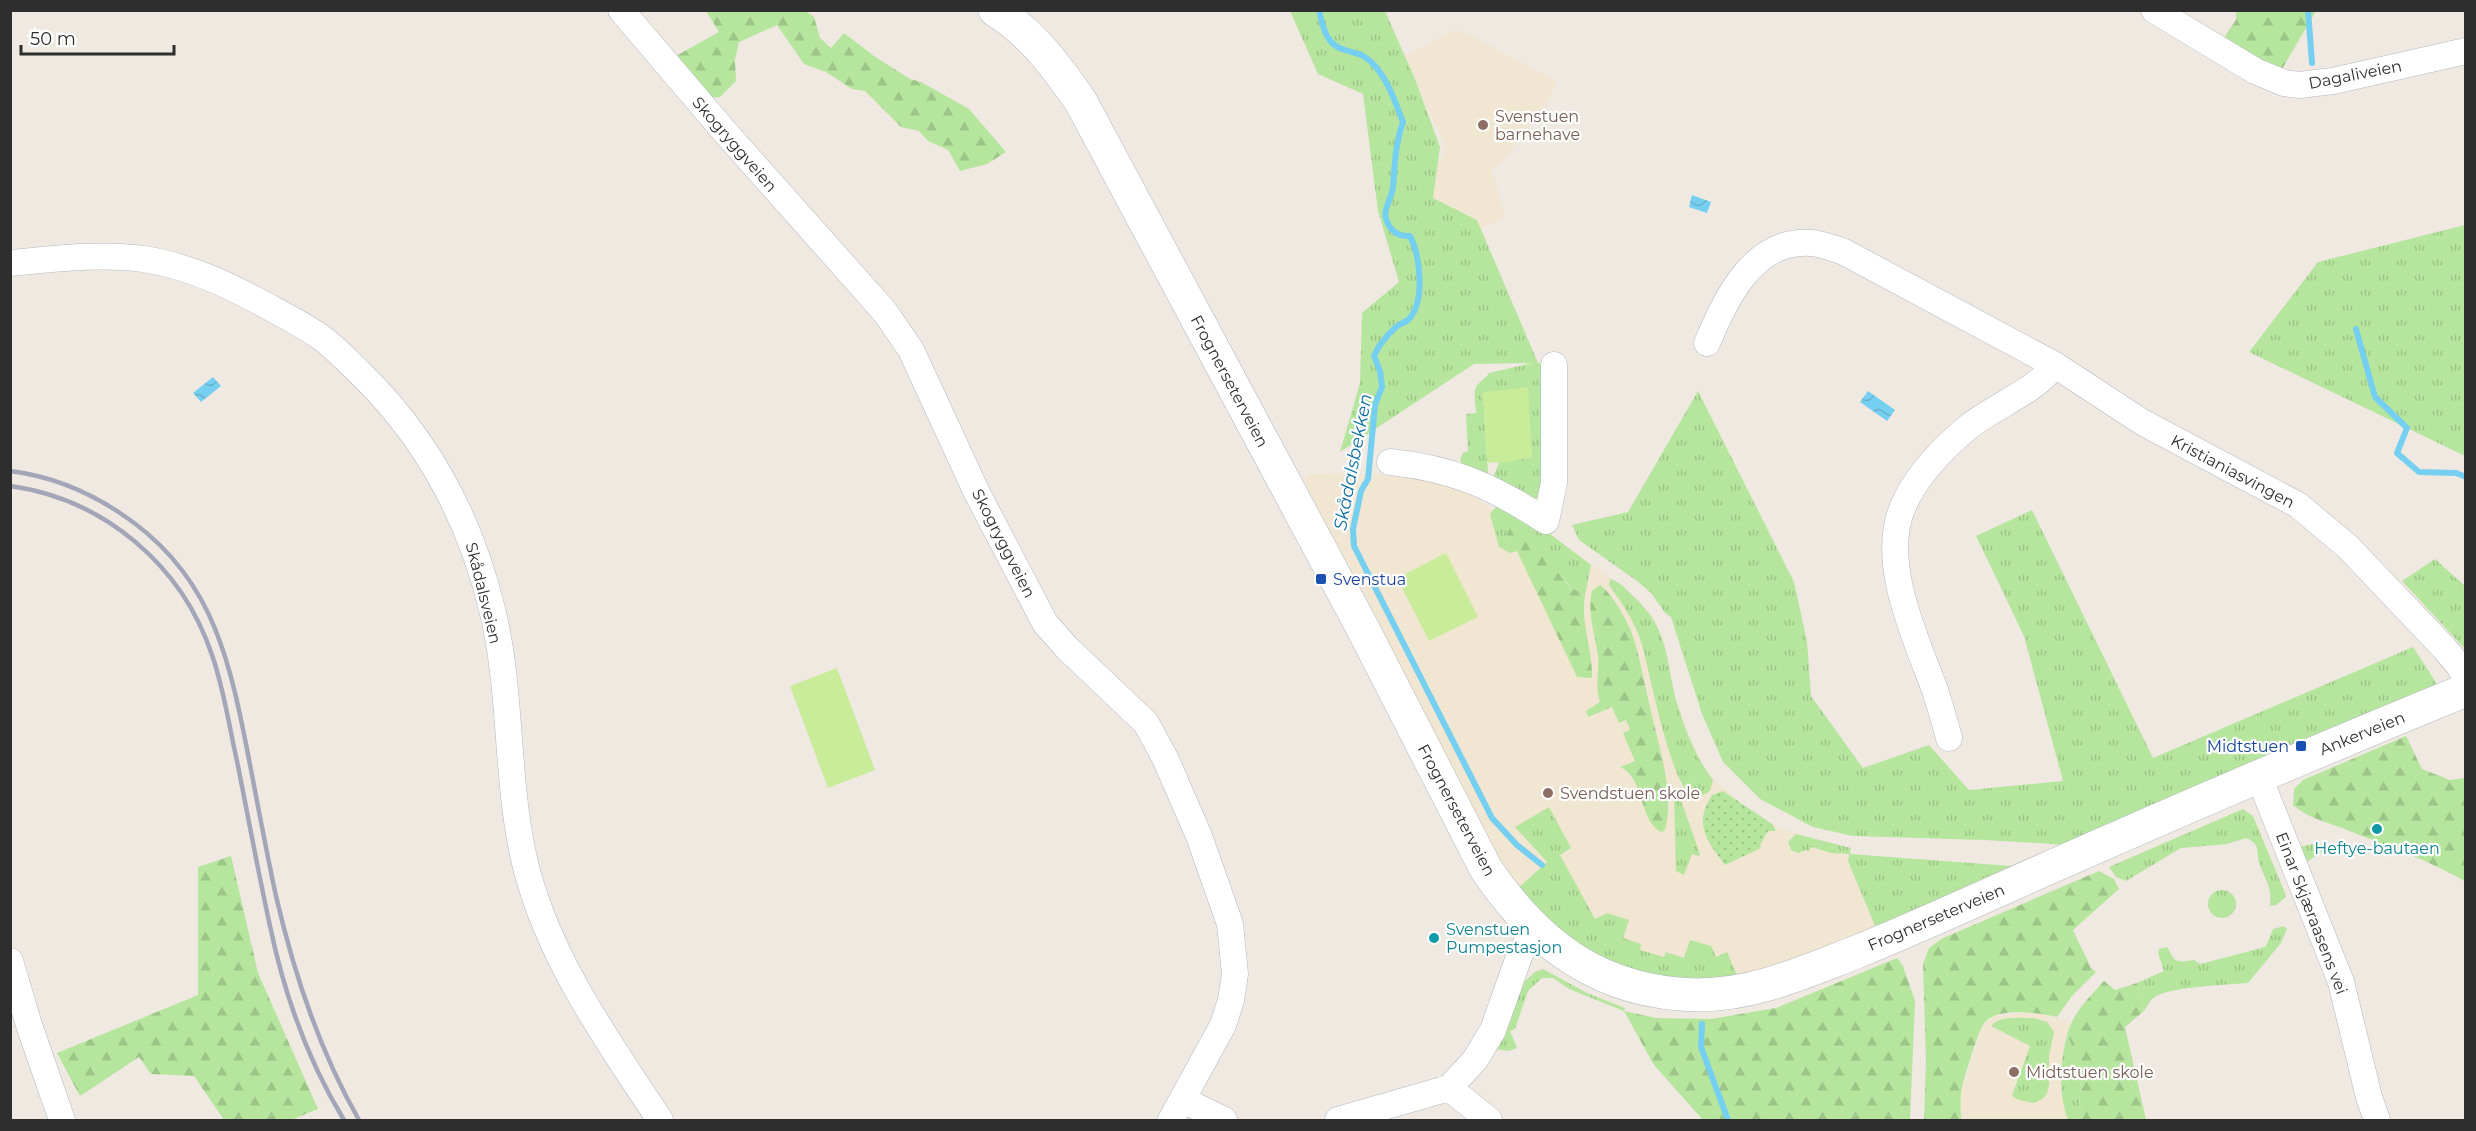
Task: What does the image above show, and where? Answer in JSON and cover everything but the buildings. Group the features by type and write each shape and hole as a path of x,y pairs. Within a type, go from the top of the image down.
{"main road":[{"name":"Frognerseterveien","path":"995,10 1037,44 1081,102 1362,627 1474,848 1501,892 1535,930 1568,956 1628,985 1649,990 1695,995 1728,994 1755,989 1804,973 1905,932 2259,777"},
{"name":"Ankerveien","path":"2259,777 2466,690"}],"street":[{"name":"Skogryggveien","path":"621,10 725,132 885,312 911,350 977,493 1045,623 1067,648 1146,723 1166,758 1199,836 1230,924 1235,974 1226,1017 1177,1110"},
{"name":"Dagaliveien","path":"2154,10 2255,71 2284,83 2299,85 2333,81 2466,51"},
{"name":"Kristianiasvingen","path":"1707,343 1734,287 1756,262 1783,247 1796,243 1812,243 1844,252 2055,365 2142,422 2280,494 2316,519 2348,547 2445,649 2460,667 2466,679"},
{"name":"Skådalsveien","path":"10,263 108,256 144,259 174,265 206,276 252,298 321,338 378,391 411,430 448,488 476,550 495,626 519,828 527,870 538,907 557,954 592,1018 660,1120"},
{"path":"1390,462 1437,468 1465,478 1518,503 1546,521 1554,483 1554,364"},
{"path":"1950,738 1902,596 1896,543 1901,510 1926,469 1946,447 1968,427 2044,379 2055,365"},
{"name":"Einar Skjæraasens vei","path":"2259,777 2341,982 2369,1097 2377,1120"},
{"path":"1338,1120 1449,1088 1475,1060 1493,1030 1520,954 1535,930"},
{"path":"10,961 29,1025 62,1120"},
{"path":"1449,1088 1489,1120"},
{"path":"1177,1110 1224,1120"}],"shaded area":[{"name":"Svenstuen barnehave","path":"1455,30 1474,37 1557,82 1548,101 1503,161 1492,170 1505,216 1443,251 1416,198 1447,149 1404,57"},
{"name":"Svendstuen skole","path":"1352,473 1415,478 1460,489 1492,509 1546,531 1624,588 1652,615 1664,641 1678,708 1708,774 1748,809 1772,824 1812,840 1851,848 1848,861 1876,928 1824,949 1738,977 1567,938 1504,871 1325,525 1304,478 1309,474"},
{"name":"Midtstuen skole","path":"2041,1014 2070,1021 2063,1048 2061,1079 2061,1091 2068,1120 1961,1120 1961,1091 1984,1023 1995,1016"}],"green space":[{"path":"706,11 806,11 814,17 820,38 831,48 844,33 910,79 921,82 969,109 1006,152 987,164 960,171 948,150 928,141 919,131 901,127 865,91 852,89 826,72 804,64 777,25 739,42 735,60 736,81 720,97 709,98 676,56 719,32"},
{"path":"1290,11 1385,11 1415,79 1440,147 1433,198 1477,220 1538,363 1547,365 1549,485 1538,498 1533,498 1492,480 1499,463 1532,457 1483,392 1488,473 1485,476 1463,467 1460,459 1463,453 1468,451 1466,414 1476,413 1475,390 1477,385 1489,373 1532,363 1474,364 1340,452 1360,383 1362,313 1399,282 1378,211 1363,94 1318,74"},
{"path":"2236,11 2316,11 2278,76 2223,39 2236,20"},
{"path":"2465,225 2465,456 2249,352 2318,262"},
{"path":"1528,387 1532,457 1501,463 1487,462 1483,392"},
{"path":"1698,391 1794,582 1807,641 1811,696 1863,768 1929,745 1969,790 2063,781 2024,636 1976,536 2032,510 2153,758 2413,647 2437,684 2067,845 1853,836 1813,827 1760,799 1723,762 1702,714 1671,617 1666,614 1651,593 1637,581 1579,540 1572,525 1628,512"},
{"path":"1497,506 1546,531 1591,565 1585,595 1567,583 1560,575 1532,529 1506,536 1510,553 1499,547 1490,514"},
{"path":"1516,517 1538,538 1565,581 1585,595 1584,616 1592,678 1577,677 1517,551 1510,553 1506,536"},
{"path":"1446,553 1478,617 1429,641 1397,578"},
{"path":"2435,559 2465,586 2465,649 2402,581"},
{"path":"1610,579 1622,586 1645,609 1661,635 1685,728 1697,755 1713,780 1710,791 1696,799 1687,791 1678,776 1639,637 1628,614 1609,585"},
{"path":"1600,585 1614,600 1625,619 1639,659 1667,785 1668,816 1665,830 1661,832 1648,818 1634,780 1620,767 1635,761 1623,733 1630,730 1626,720 1619,723 1612,707 1588,717 1586,711 1600,702 1597,685 1598,656 1590,608 1592,591"},
{"path":"837,668 875,770 828,788 790,686"},
{"path":"2406,736 2422,769 2450,780 2465,778 2465,881 2437,866 2312,817 2293,805 2294,789 2303,780"},
{"path":"1676,787 1700,854 1699,856 1692,854 1684,875 1676,871 1674,794"},
{"path":"1723,791 1772,824 1776,831 1768,831 1760,845 1761,848 1725,865 1708,840 1703,824 1706,805 1712,795"},
{"path":"1549,807 1571,848 1560,855 1595,919 1607,913 1629,920 1623,938 1641,944 1640,950 1664,957 1666,952 1684,958 1690,940 1711,946 1716,957 1727,952 1738,977 1715,980 1665,978 1620,966 1567,938 1517,889 1547,862 1515,827"},
{"path":"2243,809 2253,816 2285,893 2286,897 2276,905 2270,906 2269,889 2256,846 2246,838 2227,844 2181,848 2126,881 2116,877 2109,867"},
{"path":"1796,834 1851,848 1850,854 2011,866 1876,928 1848,861 1849,854 1832,853 1811,847 1809,851 1799,853 1791,850 1788,842"},
{"path":"2319,843 2327,848 2304,864 2298,847"},
{"path":"231,856 258,973 318,1109 291,1120 224,1120 194,1076 151,1074 139,1057 80,1096 57,1053 198,995 198,867"},
{"path":"2099,871 2114,879 2119,889 2073,930 2091,968 2096,972 2072,996 2057,1017 2009,1013 1991,1017 1985,1022 1975,1044 1962,1087 1961,1120 1924,1120 1926,1061 1923,964 1929,948 1941,939"},
{"path":"2222,890 2232,894 2236,904 2232,914 2222,918 2212,914 2208,904 2212,894"},
{"path":"2284,926 2287,929 2281,943 2248,983 2170,991 2152,999 2144,1011 2137,983 2164,971 2158,953 2159,949 2167,947 2177,961 2194,960 2200,964 2262,948 2266,946 2273,929"},
{"path":"1897,958 1903,966 1915,1001 1910,1120 1703,1120 1654,1065 1624,1011 1656,1018 1711,1019 1776,1008"},
{"path":"1543,969 1587,993 1625,1008 1624,1011 1569,989 1553,978 1542,978 1528,991 1515,1029 1510,1031 1517,1048 1508,1051 1496,1049 1523,983 1535,972"},
{"path":"2104,981 2115,990 2137,983 2144,1011 2125,1027 2146,1120 2083,1120 2079,1099 2084,1070 2067,1035 2077,1012"},
{"path":"2034,1018 2047,1022 2054,1032 2049,1056 2047,1094 2034,1103 2012,1096 2030,1046 1991,1026 2005,1019"},
{"path":"2067,1035 2084,1070 2079,1099 2083,1120 2068,1120 2065,1110 2061,1088"}],"water":[{"path":"1692,195 1711,202 1707,213 1689,207"},
{"path":"213,377 221,386 201,402 193,393"},
{"path":"1868,391 1895,410 1887,421 1860,402"}],"waterway":[{"name":"Skådalsbekken","path":"1319,10 1329,40 1339,48 1365,57 1376,67 1390,90 1403,122 1397,146 1392,193 1386,216 1394,232 1410,236 1414,244 1420,279 1414,312 1408,320 1397,326 1386,337 1374,356 1380,371 1382,387 1375,405 1368,479 1361,491 1353,529 1354,546 1492,818 1517,845 1542,865"},
{"path":"2308,10 2312,63"},
{"path":"2356,329 2375,397 2407,428 2397,453 2419,472 2456,473 2466,477"},
{"name":"Skådalsbekken","path":"1702,1024 1701,1047 1728,1120"}],"railway":[{"path":"10,471 25,473 68,486 120,513 150,535 174,560 193,586 221,644 231,675 276,896 300,983 320,1039 359,1120"},
{"path":"10,486 44,493 77,505 107,521 160,565 181,592 199,622 212,655 223,694 282,976 308,1050 344,1120"}],"place":[{"name":"Svenstuen barnehave","path":"1483,125"},
{"name":"Svenstua","path":"1321,579"},
{"name":"Midtstuen","path":"2301,746"},
{"name":"Svendstuen skole","path":"1548,793"},
{"name":"Heftye-bautaen","path":"2377,829"},
{"name":"Svenstuen Pumpestasjon","path":"1434,938"},
{"name":"Midtstuen skole","path":"2014,1072"}]}
